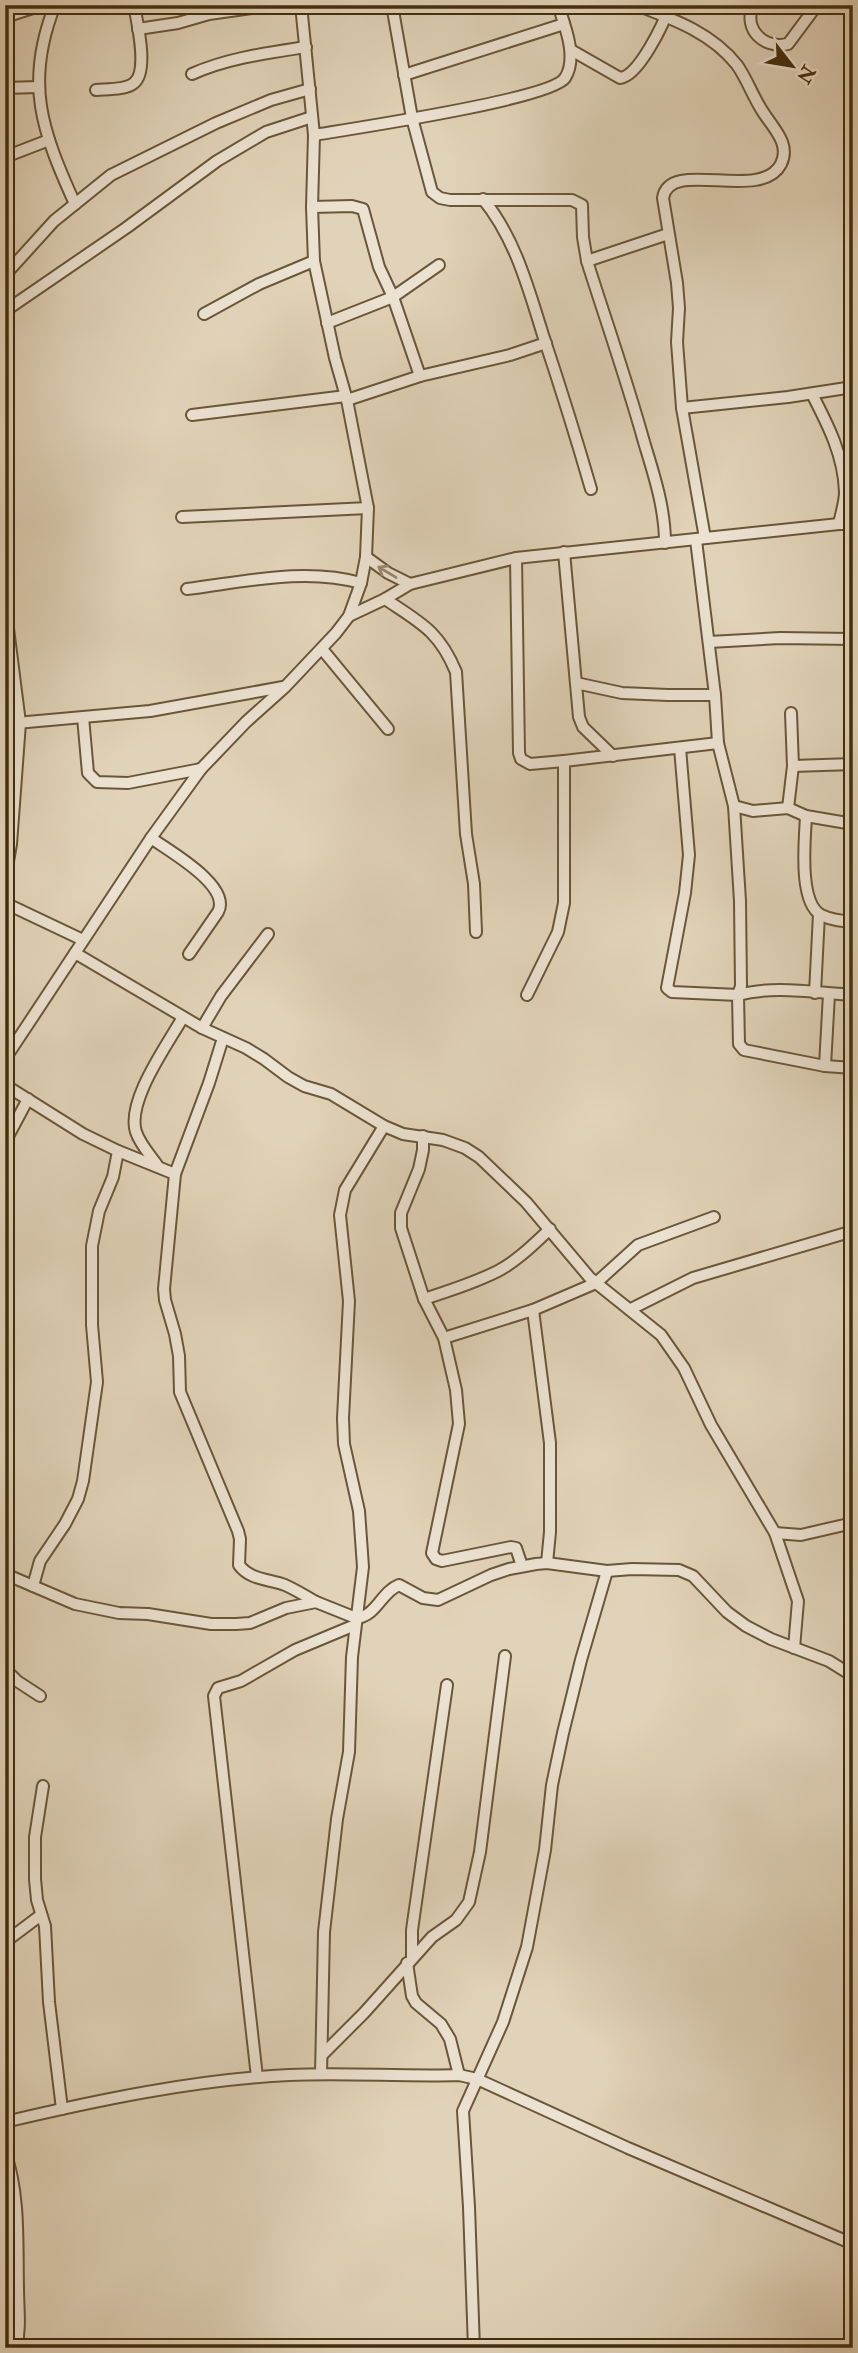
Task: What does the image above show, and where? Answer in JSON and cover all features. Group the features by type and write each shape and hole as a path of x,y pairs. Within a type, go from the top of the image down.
{"street":[{"path":"5,17 42,5"},
{"path":"55,5 39,54 40,111 75,204"},
{"path":"96,90 127,86 134,84 139,78 142,67 134,5"},
{"path":"138,29 178,23 209,14 274,5"},
{"path":"5,1059 151,838 201,769 322,649 349,616 361,583 366,557 368,508 347,398 314,261 314,135 301,5"},
{"path":"392,5 412,118 432,192 440,198 450,200 572,200 582,205 587,261 636,412 659,495 665,543"},
{"path":"314,135 539,92 560,83 566,77 570,50 558,5"},
{"path":"636,5 694,29 713,41 736,64 750,93 783,141 785,152 773,175 757,181 682,181 668,185 664,189 663,198 677,283 677,342 682,408 701,539 718,743 734,806 740,901 739,1044 744,1050 825,1066 853,1068"},
{"path":"570,50 620,78 626,78 636,69 670,5"},
{"path":"752,5 749,16 752,29 759,37 777,46 788,44 817,5"},
{"path":"404,75 564,23"},
{"path":"192,74 211,65 248,56 306,47"},
{"path":"5,88 38,87"},
{"path":"5,275 54,221 111,175 216,123 271,100 310,89"},
{"path":"6,309 126,228 217,161 266,132 312,117"},
{"path":"5,157 49,140"},
{"path":"482,199 496,215 516,255 560,383 591,489"},
{"path":"313,207 352,206 363,209 379,267 393,297 420,376"},
{"path":"587,261 668,234"},
{"path":"204,314 258,284 314,261"},
{"path":"327,323 393,297 439,265"},
{"path":"192,415 347,398 546,343"},
{"path":"682,408 853,387"},
{"path":"812,394 830,427 841,463 845,494 839,524"},
{"path":"182,517 368,508"},
{"path":"349,616 410,584 516,558 853,524"},
{"path":"564,552 579,717 583,727 613,757"},
{"path":"366,557 388,573 410,584"},
{"path":"516,558 521,759 530,764 613,757 718,743"},
{"path":"187,590 274,578 327,575 361,583"},
{"path":"385,599 436,634 447,650 456,673 466,834 474,884 476,932"},
{"path":"5,605 20,723 11,844 5,879"},
{"path":"709,642 779,638 853,639"},
{"path":"322,649 388,729"},
{"path":"576,683 622,693 715,695"},
{"path":"5,724 150,711 285,687"},
{"path":"788,808 793,766 791,713"},
{"path":"83,717 88,773 97,782 128,783 201,769"},
{"path":"680,748 689,855 685,893 667,988 672,992 738,995 751,992 853,995"},
{"path":"527,995 558,932 564,903 564,761"},
{"path":"793,766 853,764"},
{"path":"734,806 753,811 788,808 806,816 853,824"},
{"path":"806,816 807,895 819,914 833,920 853,922"},
{"path":"151,838 206,879 220,897 221,906 218,912 188,954"},
{"path":"6,904 83,940"},
{"path":"815,993 819,914"},
{"path":"202,1028 221,996 268,934"},
{"path":"75,953 202,1028 264,1059 304,1086 331,1094 402,1134 423,1136 465,1148 479,1157 550,1228 596,1283 661,1335 678,1359 711,1425 775,1533 798,1601 794,1648"},
{"path":"825,1066 829,994"},
{"path":"157,1165 137,1134 135,1116 141,1093 183,1017"},
{"path":"223,1038 174,1174 164,1289 179,1356 180,1392 238,1531 239,1565 243,1571 289,1587 356,1622"},
{"path":"5,1084 83,1134 174,1174"},
{"path":"5,1142 28,1099"},
{"path":"321,2074 324,1932 337,1819 349,1752 350,1673 363,1567 359,1511 344,1444 349,1301 340,1215 345,1190 384,1126"},
{"path":"423,1136 419,1169 401,1213 401,1228 424,1299 444,1338 456,1390 459,1423 432,1553 436,1559 442,1561 511,1547 516,1548 522,1566"},
{"path":"33,1586 40,1562 65,1524 78,1499 83,1481 97,1382 92,1325 92,1246 99,1211 113,1177 118,1151"},
{"path":"444,1338 533,1310 596,1283 638,1245 714,1217"},
{"path":"424,1299 499,1270 550,1228"},
{"path":"631,1309 693,1278 853,1231"},
{"path":"533,1310 550,1443 550,1532 547,1563"},
{"path":"775,1533 801,1535 853,1523"},
{"path":"257,2077 214,1696 218,1688 242,1681 295,1650 356,1622 370,1614 384,1594 399,1585 423,1598 438,1600 491,1575 522,1566 547,1563 607,1571 679,1570 693,1576 736,1620 757,1632 829,1661 853,1675"},
{"path":"474,2348 463,2111 503,2022 527,1947 545,1850 552,1784 581,1660 607,1571"},
{"path":"5,1574 54,1596 92,1609 211,1624 250,1623 286,1608 316,1602"},
{"path":"322,2055 432,1937 456,1920 469,1902 480,1852 505,1657"},
{"path":"5,1669 17,1681 40,1696"},
{"path":"447,1685 412,1930 410,1961 412,1996 416,2003 441,2024 450,2039 459,2075"},
{"path":"43,1786 35,1837 37,1900 45,1926 48,2002 62,2109"},
{"path":"5,1942 41,1915"},
{"path":"5,2122 168,2088 257,2077 321,2074 459,2075 477,2079 628,2148 853,2244"},
{"path":"5,2152 12,2183 18,2239 19,2329 16,2348"}]}
